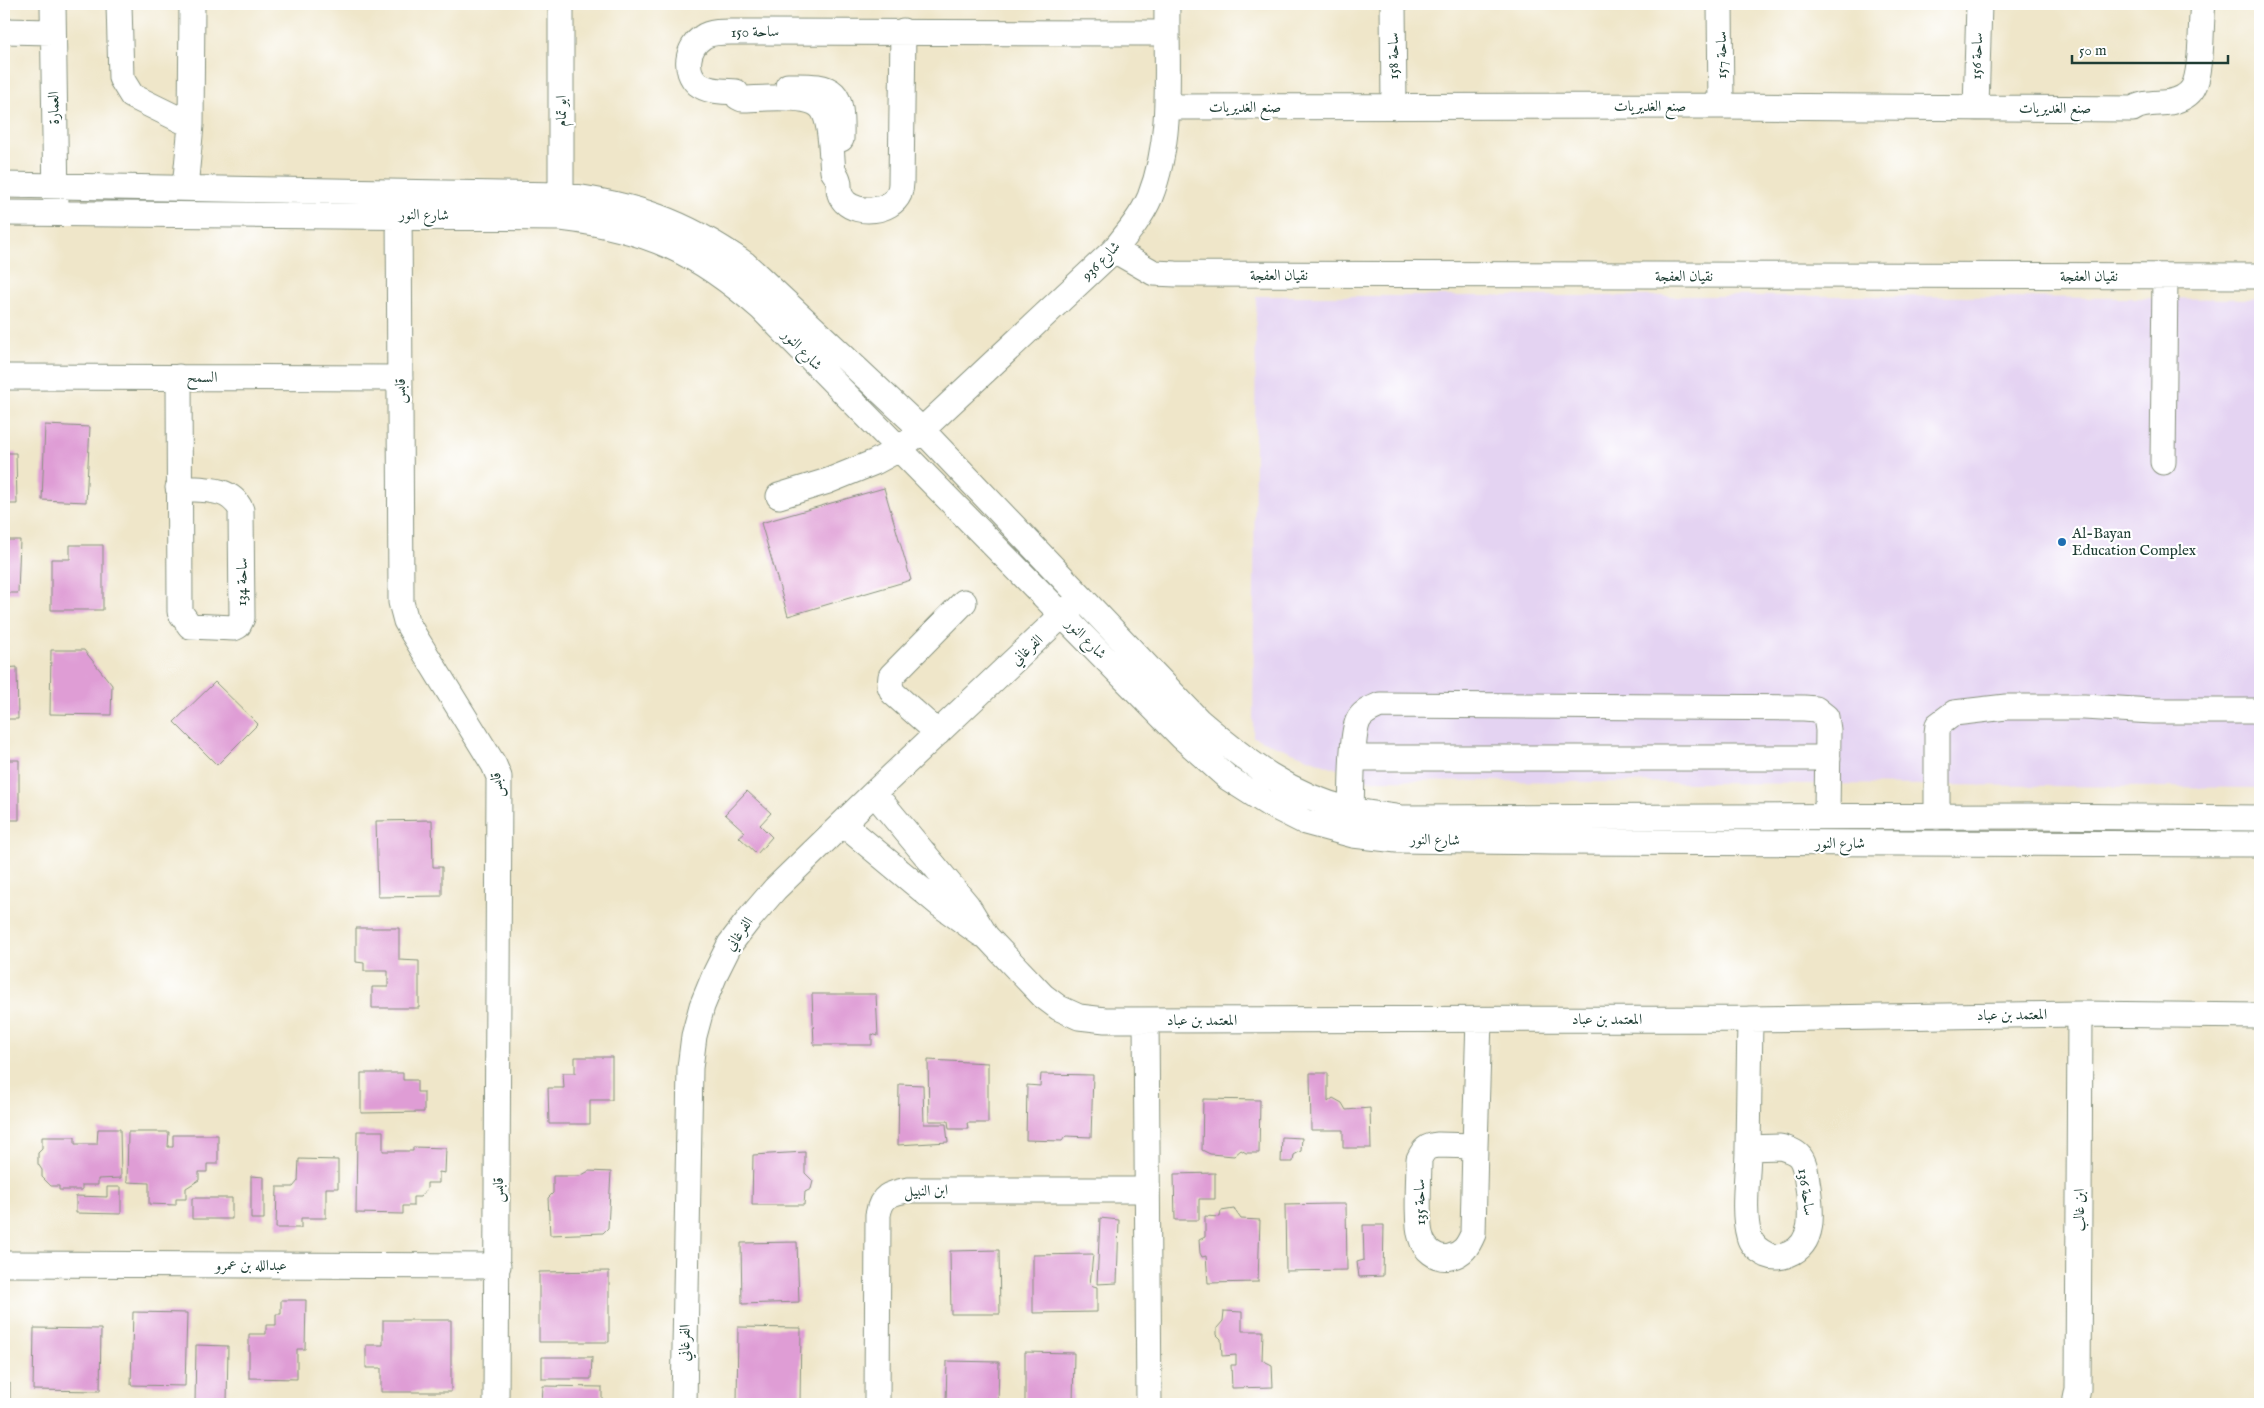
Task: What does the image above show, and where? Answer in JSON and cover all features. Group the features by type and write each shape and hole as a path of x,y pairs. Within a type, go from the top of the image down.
{"street":[{"name":"العمارة","path":"53,4 56,212"},
{"path":"119,4 121,78 132,96 191,125"},
{"path":"185,188 191,125 192,4"},
{"name":"ابو تمام","path":"561,4 561,206"},
{"name":"شارع 936","path":"779,496 854,471 899,449 922,430 1114,250 1137,219 1150,197 1161,157 1168,107 1166,4"},
{"name":"ساحة 158","path":"1380,4 1386,107"},
{"name":"ساحة 158","path":"1386,107 1393,4"},
{"name":"ساحة 157","path":"1708,4 1714,106"},
{"name":"ساحة 157","path":"1714,106 1720,4"},
{"name":"ساحة 156","path":"1979,4 1984,108"},
{"name":"ساحة 156","path":"1984,108 1994,4"},
{"name":"صنع الغديريات","path":"2133,109 2138,106 2176,101 2185,97 2192,90 2198,70 2203,4"},
{"name":"صنع الغديريات","path":"1168,107 1714,106 2133,109 2137,112 2181,112 2196,108 2206,98 2211,73 2211,4"},
{"path":"4,30 52,32"},
{"name":"ساحة 150","path":"904,31 901,182 898,195 887,205 876,210 861,210 846,204 838,194 837,177 841,170 842,116 837,97 830,90 811,86 740,88 736,92 711,90 699,84 690,73 689,59 691,48 704,36 738,32 904,31 1166,33"},
{"name":"شارع النور","path":"4,185 185,188 399,204"},
{"name":"شارع النور","path":"4,212 399,204 561,206 616,203 656,215 690,229 720,246 762,279 922,430 1199,721 1244,759 1278,782 1351,810 1401,818 1831,816 2260,818"},
{"name":"قابس","path":"399,204 402,602 406,621 494,765 499,777 496,1404"},
{"name":"شارع النور","path":"561,206 599,222 639,233 680,250 710,266 762,309 1183,738 1228,778 1268,803 1305,822 1353,835 1397,840 2260,844"},
{"name":"نقيان العفجة","path":"1114,250 1154,273 1176,274 2260,276"},
{"path":"2163,462 2165,276"},
{"name":"السمح","path":"4,377 400,378"},
{"name":"ساحة 134","path":"178,488 214,490 228,494 237,501 241,510 242,618 238,626 234,628 195,628 182,618 180,605 178,488 179,377"},
{"name":"الفرغاني","path":"684,1404 690,1068 696,1028 702,1006 716,972 730,944 775,889 1081,597"},
{"path":"938,733 893,693 890,686 891,676 964,602"},
{"path":"1351,810 1358,720 1366,711 1380,705 1816,709 1826,717 1831,816 1836,843"},
{"path":"1937,817 1936,733 1938,725 1954,713 1978,709 2044,706 2153,711 2260,711"},
{"path":"1354,758 1828,758"},
{"name":"المعتمد بن عباد","path":"874,793 967,904 986,936"},
{"name":"المعتمد بن عباد","path":"843,824 939,904 986,936 1043,996 1059,1008 1079,1017 1146,1020 1479,1020 1750,1019 2080,1014 2260,1016"},
{"name":"ابن غالب","path":"2075,1404 2078,1389 2080,1014"},
{"path":"1748,1148 1750,1019"},
{"path":"1146,1020 1148,1404"},
{"path":"1475,1146 1479,1020"},
{"name":"ابن النبيل","path":"877,1404 878,1215 880,1204 886,1196 908,1190 1146,1190"},
{"name":"عبدالله بن عمرو","path":"4,1264 498,1266"}],"shaded area":[{"path":"1256,296 1866,296 2260,299 2260,788 1366,780 1253,737"}],"building":[{"path":"45,425 90,427 86,502 42,500"},
{"path":"4,453 16,453 17,504 4,504"},
{"path":"884,488 911,580 788,616 761,523"},
{"path":"4,540 20,540 18,593 4,593"},
{"path":"70,545 103,545 103,610 51,610 51,559 70,559"},
{"path":"51,650 84,650 112,685 111,715 50,714"},
{"path":"17,667 18,719 4,719 4,668"},
{"path":"215,682 258,724 217,765 174,722"},
{"path":"4,760 19,760 19,820 4,820"},
{"path":"747,791 771,813 760,825 772,837 757,854 739,837 745,832 725,814"},
{"path":"432,820 433,867 442,867 442,896 378,897 376,821"},
{"path":"356,928 399,928 399,960 419,961 419,1008 372,1008 372,987 388,987 388,971 364,971 364,963 356,962"},
{"path":"812,994 876,994 878,1036 872,1034 872,1045 814,1045"},
{"path":"575,1057 612,1057 612,1100 590,1100 590,1124 549,1124 548,1088 564,1088 563,1073 575,1073"},
{"path":"928,1060 988,1063 988,1123 967,1123 968,1129 949,1129 948,1121 929,1121"},
{"path":"361,1073 403,1073 403,1080 417,1080 417,1092 424,1092 424,1112 361,1113"},
{"path":"1310,1073 1328,1073 1328,1102 1333,1098 1342,1103 1346,1110 1370,1108 1371,1148 1343,1148 1343,1130 1311,1130"},
{"path":"1041,1074 1093,1075 1091,1137 1066,1136 1062,1141 1026,1140 1027,1085 1040,1086"},
{"path":"899,1084 923,1085 924,1124 946,1124 948,1142 898,1145"},
{"path":"1203,1099 1260,1100 1259,1153 1246,1153 1241,1150 1234,1156 1210,1154 1202,1150"},
{"path":"98,1129 120,1129 121,1178 98,1179 98,1185 82,1185 82,1190 59,1190 59,1186 51,1186 42,1177 42,1170 38,1164 38,1153 42,1149 42,1137 75,1137 75,1144 97,1144"},
{"path":"357,1131 383,1131 383,1151 413,1151 413,1147 446,1148 445,1173 439,1172 439,1183 427,1183 427,1189 420,1197 413,1197 413,1206 403,1206 403,1214 356,1213"},
{"path":"128,1132 169,1132 168,1147 173,1147 173,1135 218,1135 218,1164 207,1164 207,1172 199,1172 199,1180 186,1188 186,1199 176,1199 176,1205 149,1204 149,1183 127,1182"},
{"path":"1282,1137 1302,1138 1301,1151 1294,1155 1293,1162 1281,1162"},
{"path":"805,1152 805,1173 813,1181 811,1189 805,1192 804,1205 752,1205 753,1155"},
{"path":"299,1159 338,1160 338,1188 326,1188 326,1218 301,1218 301,1228 276,1228 277,1187 293,1187 298,1181"},
{"path":"589,1171 611,1172 608,1228 603,1233 550,1235 548,1198 553,1193 553,1176 580,1176"},
{"path":"1215,1173 1215,1199 1199,1199 1199,1220 1175,1220 1174,1174"},
{"path":"251,1176 264,1177 264,1219 251,1219"},
{"path":"107,1187 121,1187 121,1214 76,1213 76,1196 107,1197"},
{"path":"192,1198 232,1198 232,1219 192,1219"},
{"path":"1346,1204 1347,1270 1286,1271 1285,1205"},
{"path":"1234,1209 1241,1219 1260,1220 1258,1282 1208,1283 1206,1256 1202,1257 1200,1253 1199,1240 1205,1237 1205,1216 1220,1217 1221,1211"},
{"path":"1100,1218 1119,1220 1117,1283 1097,1284"},
{"path":"1363,1225 1384,1225 1383,1276 1359,1277 1357,1262 1364,1260"},
{"path":"797,1242 799,1302 742,1304 741,1243"},
{"path":"999,1250 1000,1314 951,1314 950,1251"},
{"path":"1093,1254 1090,1285 1097,1287 1097,1312 1033,1313 1033,1255"},
{"path":"609,1271 609,1342 539,1342 539,1272"},
{"path":"281,1300 306,1300 305,1349 297,1349 297,1379 249,1378 249,1334 266,1334 266,1325 276,1325 276,1314 281,1314"},
{"path":"1224,1311 1242,1312 1242,1331 1263,1331 1262,1360 1272,1365 1273,1387 1232,1388 1231,1365 1236,1365 1236,1355 1222,1356 1221,1339 1217,1335 1217,1328 1223,1321"},
{"path":"133,1312 187,1313 185,1386 131,1385"},
{"path":"383,1320 451,1320 451,1392 381,1392 381,1368 366,1368 366,1345 383,1345"},
{"path":"738,1327 801,1328 800,1403 737,1404"},
{"path":"34,1328 101,1329 100,1391 33,1390"},
{"path":"196,1345 228,1346 227,1404 195,1404"},
{"path":"1025,1352 1074,1353 1073,1404 1025,1404"},
{"path":"542,1357 592,1357 591,1379 542,1379"},
{"path":"947,1361 999,1362 998,1404 946,1404"},
{"path":"4,1383 10,1383 10,1404 4,1404"},
{"path":"543,1386 602,1387 602,1404 542,1404"}],"place":[{"name":"Al-Bayan Education Complex","path":"2062,542"}]}
